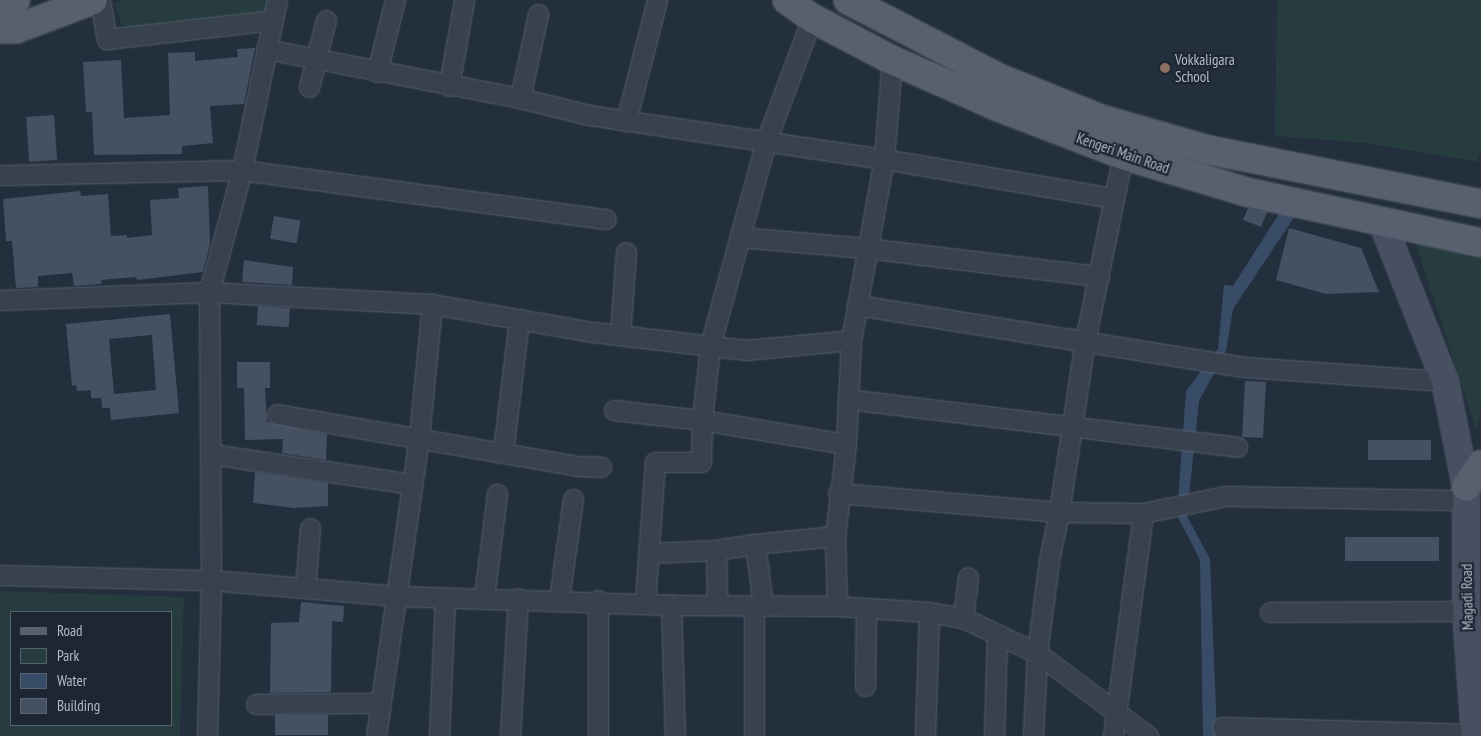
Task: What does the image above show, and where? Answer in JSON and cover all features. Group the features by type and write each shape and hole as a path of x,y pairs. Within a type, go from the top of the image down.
{"main road":[{"path":"0,4 16,0"},
{"path":"0,29 16,28 93,0"},
{"name":"Kengeri Main Road","path":"787,0 812,18 892,60 998,107 1123,155 1246,192 1481,243"},
{"name":"Kengeri Main Road","path":"848,0 999,78 1101,119 1209,150 1342,174 1481,204"},
{"path":"1342,174 1376,166 1481,188"}],"street":[{"path":"100,0 108,39 273,20"},
{"path":"207,736 211,580 209,292 242,170 277,0"},
{"path":"377,72 395,0"},
{"path":"449,86 464,0"},
{"path":"626,121 658,0"},
{"path":"520,98 538,14"},
{"path":"646,603 655,462 701,462 702,420 710,346 766,142 812,18"},
{"path":"309,88 326,20"},
{"path":"266,49 449,86 520,98 626,121 884,159 1113,198"},
{"path":"837,606 834,536 838,493 846,444 851,340 866,248 884,159 892,60"},
{"path":"1034,736 1037,654 1049,560 1060,512 1085,341 1123,155"},
{"path":"0,175 242,170 606,219"},
{"name":"Magadi Road","path":"1382,222 1445,381 1471,484 1466,611 1475,735"},
{"path":"740,237 866,248 1099,276"},
{"path":"620,335 626,252"},
{"path":"0,300 209,292 432,304 620,335 746,350 851,340"},
{"path":"376,736 398,596 419,437 432,304"},
{"path":"856,305 1244,367 1445,381"},
{"path":"503,452 519,319"},
{"path":"848,400 1073,429 1237,447"},
{"path":"614,410 702,420 846,444"},
{"path":"277,414 600,467"},
{"path":"211,454 412,484"},
{"path":"838,493 1060,512 1143,514 1225,496 1471,484"},
{"path":"484,597 497,494"},
{"path":"559,599 572,499"},
{"path":"1113,736 1143,514"},
{"path":"305,588 310,528"},
{"path":"650,553 716,550 834,536"},
{"path":"754,736 759,606 755,544"},
{"path":"716,550 717,605"},
{"path":"0,575 211,580 398,596 598,600 671,604 837,606 928,612 963,618 1037,654 1148,736"},
{"path":"963,618 968,576"},
{"path":"439,736 445,597"},
{"path":"510,736 518,598"},
{"path":"598,600 598,736"},
{"path":"671,604 675,736"},
{"path":"865,686 866,609"},
{"path":"1270,612 1466,611"},
{"path":"925,735 928,612"},
{"path":"994,736 997,634"},
{"path":"256,704 380,703"},
{"path":"1222,727 1475,735"}],"green space":[{"path":"125,0 269,0 268,11 124,32 114,3"},
{"path":"1277,0 1481,0 1481,151 1477,162 1364,143 1275,136"},
{"path":"1413,236 1481,251 1481,405 1477,432"},
{"path":"0,591 184,597 180,736 0,736"}],"water":[{"path":"1284,206 1299,210 1233,309 1226,351 1199,401 1187,516 1210,559 1217,736 1203,736 1200,560 1177,515 1186,391 1218,349 1224,285 1233,286"}],"building":[{"path":"255,48 244,104 210,106 213,143 182,146 182,154 94,155 92,112 86,112 83,62 121,60 124,118 170,115 168,53 195,52 195,61 238,57 237,49"},
{"path":"54,115 57,160 29,162 26,117"},
{"path":"208,186 210,244 203,272 137,280 136,277 101,280 102,284 74,286 72,273 38,276 38,287 16,288 12,241 6,241 3,199 80,191 81,196 108,194 111,236 127,235 127,238 152,235 150,200 179,198 178,188"},
{"path":"1248,208 1267,212 1261,227 1243,220"},
{"path":"274,216 301,221 297,243 270,239"},
{"path":"1289,228 1361,248 1379,292 1326,294 1276,280"},
{"path":"244,260 293,267 292,285 242,282"},
{"path":"258,306 290,308 289,327 257,325"},
{"path":"170,314 179,413 111,420 110,408 102,408 101,398 91,398 91,390 77,391 76,385 72,386 66,324","holes":["152,335 156,390 114,394 109,339"]},
{"path":"237,362 270,362 270,388 265,388 267,422 327,434 326,460 282,453 283,439 245,440 244,388 237,388"},
{"path":"1245,381 1266,382 1263,438 1242,437"},
{"path":"1368,440 1431,440 1431,460 1368,460"},
{"path":"255,472 328,483 328,506 294,508 253,503"},
{"path":"1345,537 1439,537 1439,561 1345,561"},
{"path":"301,602 344,606 343,622 332,621 331,692 270,693 271,623 299,622"},
{"path":"275,715 328,715 328,735 275,735"}],"place":[{"name":"Vokkaligara School","path":"1165,68"}]}
